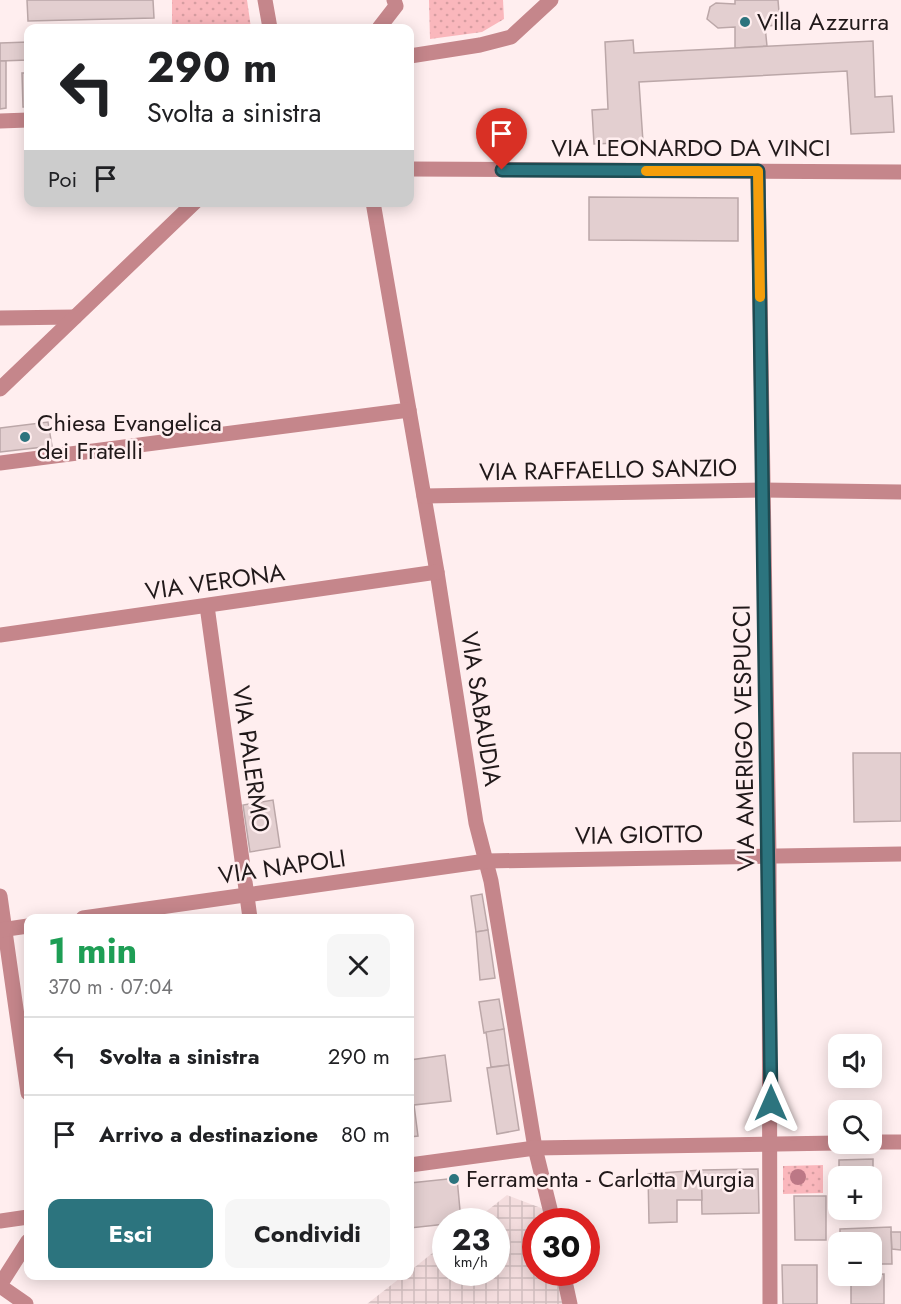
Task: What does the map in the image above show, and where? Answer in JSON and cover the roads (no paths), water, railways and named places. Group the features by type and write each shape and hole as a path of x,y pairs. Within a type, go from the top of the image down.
{"street":[{"path":"265,0 269,24"},
{"path":"414,55 480,45 511,37 551,0"},
{"path":"382,24 397,2"},
{"path":"0,121 24,120"},
{"name":"VIA LEONARDO DA VINCI","path":"414,169 901,172"},
{"name":"VIA AMERIGO VESPUCCI","path":"758,171 769,855 770,1304"},
{"path":"0,389 190,207"},
{"name":"VIA SABAUDIA","path":"374,207 437,572 476,823 486,861 535,1148 550,1208"},
{"path":"0,318 75,317"},
{"path":"0,463 409,410"},
{"name":"VIA RAFFAELLO SANZIO","path":"424,496 763,490 901,492"},
{"name":"VIA VERONA","path":"0,635 437,572"},
{"name":"VIA PALERMO","path":"207,606 249,914"},
{"name":"VIA GIOTTO","path":"486,861 901,854"},
{"name":"VIA NAPOLI","path":"110,914 486,861"},
{"path":"0,896 2,930 24,1068"},
{"path":"2,930 24,927"},
{"path":"882,1142 901,1142"},
{"path":"414,1164 535,1148 828,1143"},
{"path":"0,1221 24,1218"},
{"path":"24,1247 0,1286 26,1304"},
{"path":"566,1286 570,1304"}],"place":[{"name":"Villa Azzurra","path":"745,22"},
{"name":"Chiesa Evangelica dei Fratelli","path":"25,437"},
{"name":"Ferramenta - Carlotta Murgia","path":"454,1179"}]}
